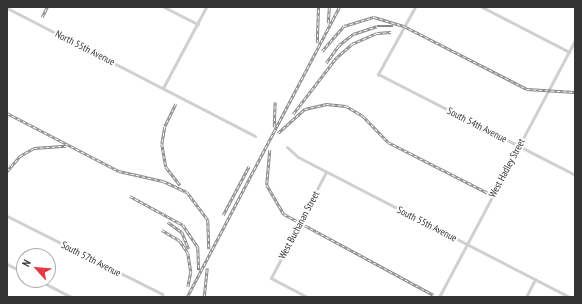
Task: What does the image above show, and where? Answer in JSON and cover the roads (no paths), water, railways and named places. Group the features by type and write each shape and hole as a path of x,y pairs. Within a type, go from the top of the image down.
{"street":[{"path":"164,7 198,24"},
{"path":"206,7 163,88 255,136"},
{"name":"South 54th Avenue","path":"415,7 378,74 575,175"},
{"path":"482,7 569,52"},
{"name":"North 55th Avenue","path":"7,8 163,88"},
{"name":"West Hadley Street","path":"439,297 575,40"},
{"name":"South 55th Avenue","path":"287,147 326,172 569,297"},
{"name":"West Buchanan Street","path":"307,297 271,278 326,172"},
{"name":"South 57th Avenue","path":"7,216 162,294"},
{"path":"7,264 16,269"},
{"path":"526,297 535,279"},
{"path":"54,288 71,297"}],"railway":[{"path":"42,17 47,7"},
{"path":"317,43 318,7"},
{"path":"328,23 329,7"},
{"path":"187,297 339,7"},
{"path":"322,51 344,26 374,17 404,26 527,89 575,92"},
{"path":"326,63 339,45 353,34 377,26 393,26"},
{"path":"293,114 336,58 352,44 377,33 391,32"},
{"path":"274,127 275,102"},
{"path":"176,104 165,127 162,144 166,167 180,185"},
{"path":"278,133 305,109 326,104 346,106 363,116 388,142 488,193"},
{"path":"7,113 119,171 163,181 187,192 208,220 209,249"},
{"path":"7,171 20,156 34,148 66,146"},
{"path":"270,150 267,185 284,214 434,295"},
{"path":"223,215 249,166"},
{"path":"130,196 183,225 198,247 199,270"},
{"path":"168,222 182,232 189,249"},
{"path":"162,230 180,241 188,253 191,272 188,287"},
{"path":"204,297 207,268"}]}
